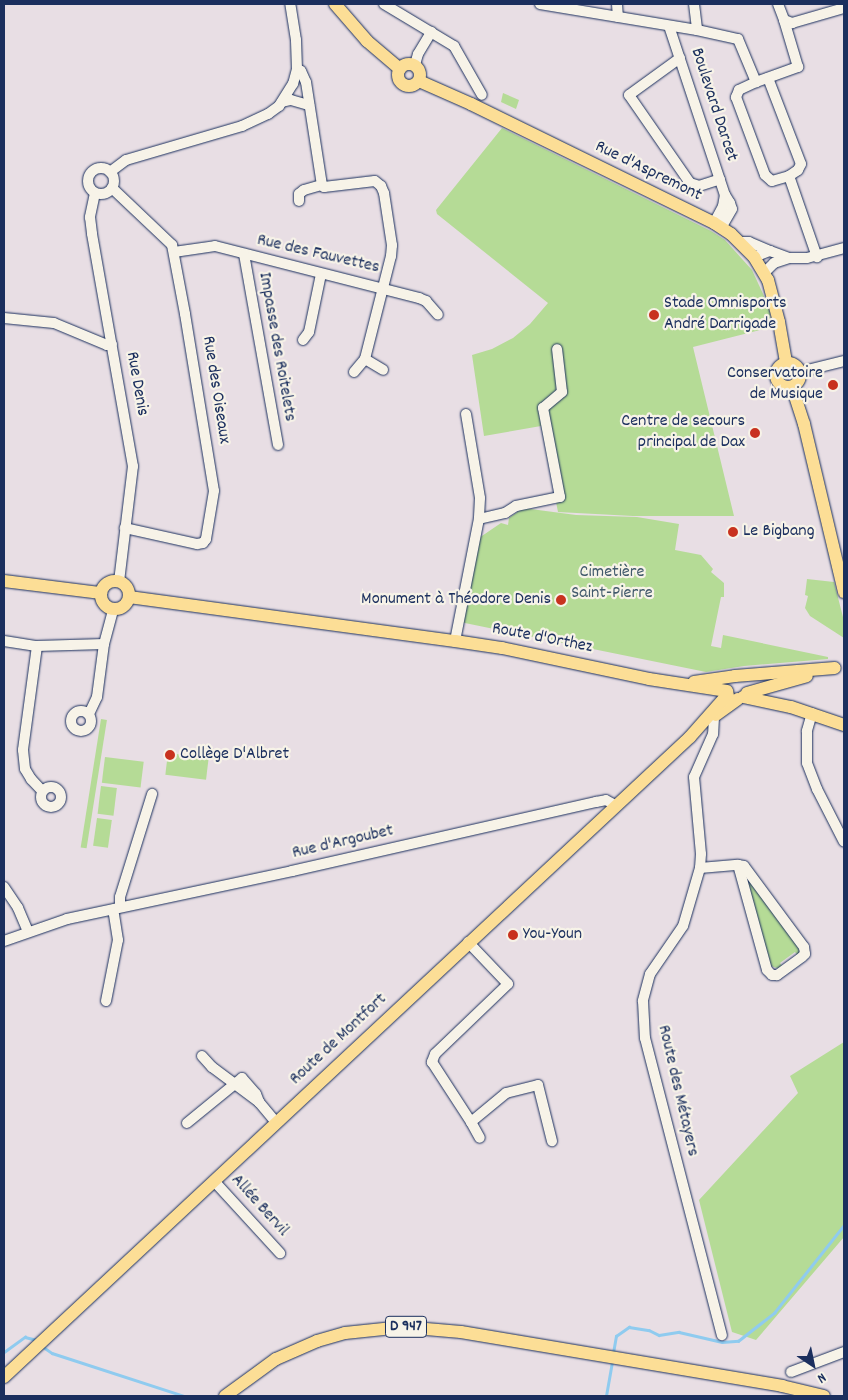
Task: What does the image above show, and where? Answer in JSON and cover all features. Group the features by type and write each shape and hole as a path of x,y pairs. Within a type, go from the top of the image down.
{"main road":[{"path":"335,4 367,41 400,69"},
{"path":"409,63 415,65 421,75 419,82 414,86 402,84 399,80 400,69 409,63"},
{"name":"Rue d'Aspremont","path":"419,82 471,104 718,225 740,242 754,257 764,273 776,307 786,362"},
{"path":"786,362 795,365 800,372 800,379 792,387 781,385 776,377 777,368 786,362"},
{"path":"792,387 804,424 843,585"},
{"path":"4,581 101,593"},
{"path":"119,582 127,587 129,597 124,606 114,610 104,604 101,593 108,584 119,582"},
{"name":"Route d'Orthez","path":"129,597 455,641 681,684 738,688"},
{"path":"738,688 761,689 840,666"},
{"path":"738,688 840,666"},
{"path":"785,682 787,698 791,707"},
{"path":"738,688 844,725"},
{"name":"Route de Montfort","path":"698,728 714,717 738,688"},
{"name":"Route de Montfort","path":"4,1377 698,728 738,688"},
{"path":"761,689 791,707"},
{"name":"D 947","path":"224,1396 264,1367 289,1353 345,1333 374,1328 403,1327 442,1329 782,1386 824,1396"}],"street":[{"path":"110,172 126,160 255,121 268,114 282,102 293,84 297,69 296,40 290,4"},
{"path":"384,4 454,46 482,95"},
{"name":"Boulevard Darcet","path":"540,4 738,38 756,82"},
{"path":"617,4 618,17"},
{"path":"694,4 697,30"},
{"path":"768,78 801,164 798,170 789,176 772,181 765,175 736,97 739,90 756,82 794,69 798,64 778,4"},
{"path":"784,20 792,23 844,6"},
{"name":"Boulevard Darcet","path":"669,26 725,195 732,210 718,225"},
{"path":"415,65 418,54 432,32"},
{"path":"680,58 629,95 690,183 699,186 720,180"},
{"path":"297,69 301,71 306,82 322,185"},
{"path":"282,102 291,100 309,105"},
{"path":"101,168 110,172 113,177 112,188 102,195 95,194 87,181 91,172 101,168"},
{"path":"789,176 817,257"},
{"name":"Rue des Fauvettes","path":"174,252 215,246 382,289 392,245 384,193 381,186 374,181 324,188 322,185 304,190 299,194 298,201"},
{"name":"Rue des Oiseaux","path":"112,188 168,239 174,252 214,491 206,539 203,543 197,544 125,528"},
{"name":"Rue Denis","path":"95,194 90,217 92,234 133,466 119,582"},
{"path":"740,242 750,242 788,258"},
{"path":"764,273 774,263 788,258 817,257 844,248"},
{"path":"754,257 770,251"},
{"name":"Impasse des Roitelets","path":"244,254 278,445"},
{"path":"303,340 309,332 322,274"},
{"path":"354,372 366,359 382,289 426,301 438,315"},
{"path":"4,318 54,323 107,345 112,344"},
{"path":"479,519 560,496 543,408 562,392 557,349"},
{"path":"366,359 383,370"},
{"path":"800,372 844,361"},
{"path":"455,641 465,581 479,519 480,498 466,414"},
{"path":"89,714 97,697 104,644 114,610"},
{"path":"4,641 37,646 104,644"},
{"path":"37,646 22,750 25,769 30,779 42,791"},
{"path":"812,713 807,731 807,763 817,789 844,842"},
{"name":"Route des Métayers","path":"714,717 712,734 694,777 701,854 700,868 683,926 646,982 643,1001 644,1028 658,1092 722,1335"},
{"path":"106,1001 118,940 117,908 152,794"},
{"name":"Rue d'Argoubet","path":"4,940 77,917 596,802 606,800 615,805"},
{"path":"700,868 738,865 746,868 805,950 802,957 777,975 772,975 767,970 738,865"},
{"path":"4,887 18,908 28,931"},
{"path":"468,942 508,984 435,1054 432,1062 480,1138"},
{"path":"202,1056 212,1067 259,1102 276,1122"},
{"path":"187,1123 234,1083"},
{"path":"471,1122 506,1093 538,1085 552,1141"},
{"name":"Allée Bervil","path":"214,1181 280,1253"},
{"path":"791,1372 844,1352"}],"green space":[{"path":"503,93 519,100 516,109 501,102"},
{"name":"Stade Omnisports André Darrigade","path":"502,128 711,231 725,240 752,270 769,307 772,327 693,347 734,516 633,516 558,512 541,426 484,436 472,355 492,349 513,338 530,324 548,303 437,214 436,210"},
{"name":"Cimetière Saint-Pierre","path":"523,508 576,515 637,517 679,524 675,550 701,555 713,569 711,572 724,583 724,597 721,597 711,646 721,648 723,635 828,657 828,659 744,666 706,672 460,622 476,540 501,523 508,525 509,518"},
{"path":"807,579 834,582 844,621 844,638 810,616 805,608 808,596 805,595"},
{"path":"101,719 107,720 87,848 81,847"},
{"path":"168,753 209,758 206,780 165,775"},
{"path":"105,757 144,762 141,788 102,783"},
{"path":"101,786 117,788 113,816 98,814"},
{"path":"97,818 112,820 108,848 93,846"},
{"path":"748,877 802,951 798,956 795,952 780,963 783,967 780,969 771,966"},
{"path":"844,1042 844,1237 756,1340 732,1332 699,1200 798,1093 790,1076"}],"waterway":[{"path":"613,1353 616,1336 629,1327 649,1330 659,1335 679,1332 722,1342 738,1341 774,1313 844,1225"},
{"path":"4,1352 25,1337 37,1340"},
{"path":"42,1346 52,1353 184,1396"},
{"path":"606,1396 612,1361"}],"place":[{"name":"Stade Omnisports André Darrigade","path":"654,315"},
{"name":"Conservatoire de Musique","path":"833,385"},
{"name":"Centre de secours principal de Dax","path":"755,433"},
{"name":"Le Bigbang","path":"733,532"},
{"name":"Monument à Théodore Denis","path":"561,600"},
{"name":"Collège D'Albret","path":"170,755"},
{"name":"You-Youn","path":"513,935"}]}
